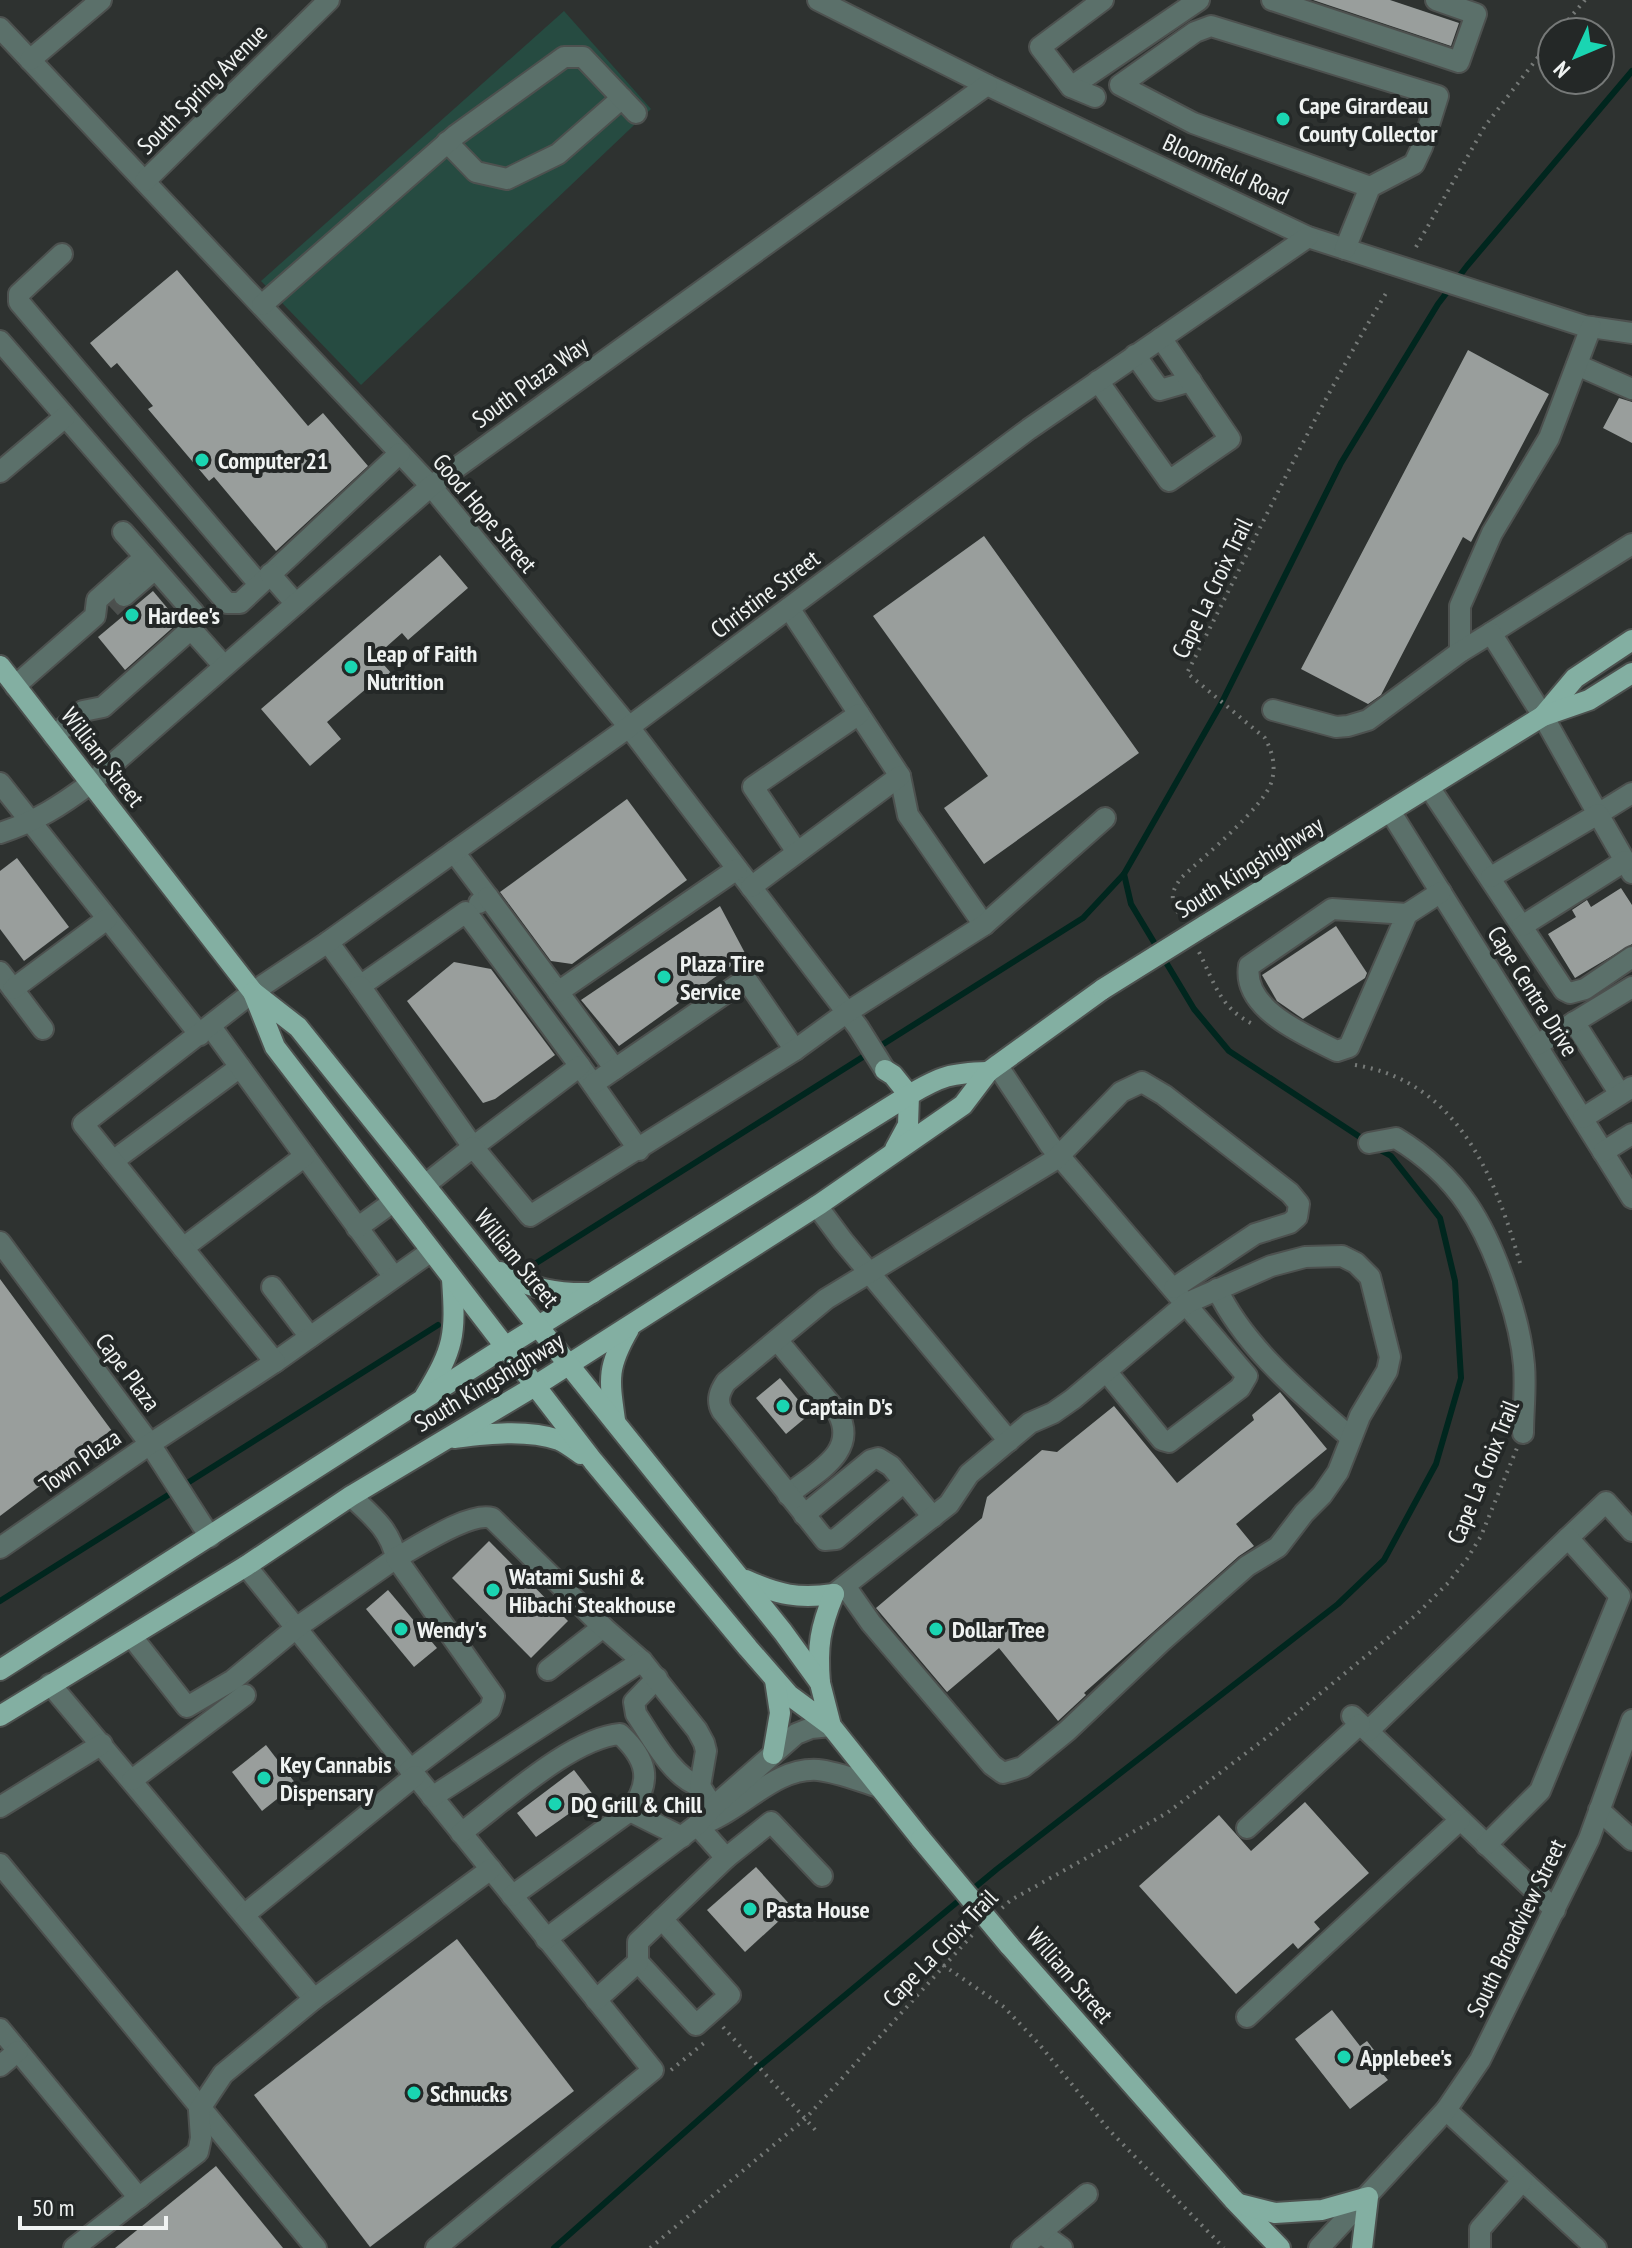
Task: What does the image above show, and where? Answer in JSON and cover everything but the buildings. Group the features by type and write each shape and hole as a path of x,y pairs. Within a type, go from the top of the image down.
{"main road":[{"name":"South Kingshighway","path":"1543,716 1575,678 1632,640"},
{"name":"William Street","path":"0,666 253,992 298,1027 741,1577 820,1683 831,1726"},
{"name":"South Kingshighway","path":"0,1716 246,1566 351,1496 535,1386 817,1206 963,1105 993,1069 1103,989 1543,716 1589,700 1632,673"},
{"name":"William Street","path":"253,992 275,1047 593,1461 789,1695 831,1726 1009,1945 1280,2248"},
{"name":"South Kingshighway","path":"0,1670 505,1347 909,1095 955,1073 993,1069"},
{"path":"885,1070 909,1095 910,1109 908,1125 890,1156"},
{"path":"873,1117 885,1085 885,1070"},
{"path":"491,1267 525,1285 548,1291 560,1294 592,1293"},
{"path":"422,1401 443,1367 453,1343 452,1279"},
{"path":"615,1420 609,1381 614,1354 631,1324"},
{"path":"446,1439 490,1433 559,1440 593,1461"},
{"path":"741,1577 777,1594 808,1598 839,1590"},
{"path":"820,1683 818,1650 824,1620 839,1590"},
{"path":"773,1754 780,1713 774,1676"},
{"path":"1237,2203 1275,2213 1322,2210 1368,2197 1362,2248"}],"street":[{"path":"30,60 101,0"},
{"name":"South Spring Avenue","path":"145,181 329,0"},
{"name":"Bloomfield Road","path":"818,0 987,85 1308,237 1591,327 1632,333"},
{"path":"1095,97 1071,87 1040,47 1103,0"},
{"path":"1071,87 1199,0"},
{"path":"1272,0 1459,62 1473,7 1436,0"},
{"path":"1076,127 1095,97 1120,85 1195,32 1211,26 1438,96 1414,164 1370,187 1345,249"},
{"name":"Good Hope Street","path":"0,28 431,486 629,727 852,1020 885,1070"},
{"path":"262,305 447,142 564,57 583,57 629,106 558,154 507,179 476,172 447,142"},
{"name":"South Plaza Way","path":"91,783 431,486 987,85"},
{"path":"1120,85 1193,123 1370,187"},
{"name":"Christine Street","path":"253,992 629,727 1098,381 1308,237"},
{"path":"62,254 19,294 19,302 264,579 296,604"},
{"path":"1460,652 1460,606 1492,533 1549,438 1591,327"},
{"path":"1098,381 1169,481 1230,439 1161,338"},
{"path":"0,341 227,603 240,603 400,453"},
{"path":"1135,355 1160,390 1191,381"},
{"path":"1577,365 1632,389"},
{"path":"0,472 65,417"},
{"path":"54,736 83,711 103,707 191,629 194,613 123,532"},
{"path":"1273,710 1336,727 1368,720 1460,652 1632,544"},
{"path":"110,607 97,600 150,563"},
{"path":"15,686 110,607 150,563"},
{"path":"789,608 900,776 908,815 984,925"},
{"path":"191,629 224,666"},
{"path":"1491,633 1543,716 1628,867 1522,926"},
{"path":"797,852 753,787 859,714"},
{"path":"751,887 900,776"},
{"path":"0,783 107,919 240,1067 394,1277"},
{"path":"0,833 32,822 61,806 91,783"},
{"path":"1429,787 1491,877 1556,981 1570,993 1585,989 1632,957"},
{"path":"1491,877 1632,793"},
{"name":"Cape Centre Drive","path":"1390,811 1632,1198"},
{"path":"328,942 473,1147 530,1216 795,1050 852,1020 984,925 1105,818"},
{"path":"454,852 615,1069"},
{"path":"558,992 737,869"},
{"path":"1407,914 1332,909 1249,966 1247,980 1256,999 1293,1029 1337,1051 1349,1047 1407,914 1441,892"},
{"path":"360,986 488,897"},
{"path":"466,912 639,1150"},
{"path":"13,989 107,919"},
{"path":"0,972 43,1029"},
{"path":"593,1084 746,979 795,1050"},
{"path":"1537,1045 1632,987"},
{"path":"253,992 83,1124 275,1362"},
{"path":"1574,1022 1626,1090 1583,1118"},
{"path":"425,1185 580,1066"},
{"path":"113,1161 240,1067"},
{"path":"993,1069 1059,1157 1247,1376 1240,1388 1169,1442 1162,1440 1106,1371"},
{"path":"904,1482 831,1541 820,1536 719,1406 721,1389 826,1299 1059,1157 1121,1092 1142,1082 1158,1090 1296,1200 1299,1211 1290,1223 1255,1234 1180,1296 1106,1371 1053,1413 1030,1423 969,1474 949,1504 839,1590 992,1765 1003,1773 1023,1767 1067,1731 1247,1566 1278,1547 1338,1472 1360,1416 1387,1371 1390,1357 1370,1277 1342,1256 1305,1257 1271,1266 1217,1289 1180,1296"},
{"path":"1603,1152 1632,1134"},
{"path":"1369,1143 1396,1138 1422,1153 1471,1208 1485,1233 1518,1326 1524,1363 1523,1433"},
{"path":"183,1248 305,1156"},
{"path":"357,1228 393,1202"},
{"path":"817,1206 1009,1441"},
{"name":"Cape Plaza","path":"0,1242 150,1444 210,1537"},
{"name":"Town Plaza","path":"0,1548 275,1362 430,1252"},
{"path":"272,1287 310,1337"},
{"path":"1217,1289 1234,1317 1285,1380 1351,1438"},
{"path":"777,1340 838,1413 845,1426 843,1447 836,1456 788,1495"},
{"path":"804,1515 871,1460 878,1458 885,1461 933,1517"},
{"path":"244,1915 443,1745 490,1709 494,1696 396,1558 393,1543 385,1529 351,1496"},
{"path":"1247,1828 1606,1502 1632,1531"},
{"path":"132,1637 187,1707 233,1680 296,1628 396,1558 477,1516 492,1518 657,1678 704,1743 706,1751 700,1786"},
{"path":"1486,1845 1540,1791 1625,1600 1568,1538"},
{"path":"246,1566 653,2070 436,2248"},
{"path":"548,1670 603,1627"},
{"path":"432,1797 642,1661"},
{"path":"657,1678 634,1702 636,1714 678,1773 700,1786 713,1807"},
{"path":"50,1684 314,1999"},
{"path":"132,1780 245,1695"},
{"name":"South Broadview Street","path":"1319,2248 1446,2110 1480,2060 1589,1839 1632,1720"},
{"path":"1360,1724 1555,1910"},
{"path":"546,1939 690,1831 796,1734 811,1728 831,1726"},
{"path":"461,1833 575,1747 603,1736 620,1734 640,1759 646,1780 641,1797 630,1811 512,1896"},
{"path":"0,1807 102,1744"},
{"path":"690,1831 736,1808 771,1783 802,1771 834,1773 879,1787"},
{"path":"1599,1810 1632,1840"},
{"path":"630,1811 690,1831 726,1858"},
{"path":"1247,2017 1460,1820"},
{"path":"662,1919 730,1995 696,2025 638,1962 638,1942 662,1919 726,1858 771,1822 822,1876"},
{"path":"0,1864 199,2110 316,2248"},
{"path":"74,2248 198,2152 201,2138 199,2110 223,2074 314,1999 491,1869"},
{"path":"596,2000 638,1962"},
{"path":"0,2029 139,2198"},
{"path":"0,2066 18,2051"},
{"path":"1446,2110 1596,2248"},
{"path":"1480,2248 1480,2229 1522,2181"},
{"path":"1022,2248 1087,2194"},
{"path":"1041,2233 1062,2248"}],"path":[{"path":"1572,16 1585,0"},
{"path":"1416,247 1485,126 1536,60"},
{"name":"Cape La Croix Trail","path":"1263,1029 1234,1015 1223,1002 1195,932 1173,903 1173,890 1181,878 1254,808 1272,783 1272,751 1256,730 1187,673 1343,365 1388,290"},
{"path":"1353,1065 1371,1067 1414,1084 1452,1117 1479,1155 1506,1215 1521,1266"},
{"name":"Cape La Croix Trail","path":"1000,1910 1011,1900 1167,1813 1266,1738 1416,1615 1448,1583 1481,1536 1523,1433"},
{"name":"Cape La Croix Trail","path":"650,2248 805,2119 977,1931"},
{"path":"943,1965 1004,2007 1039,2044 1109,2130 1224,2248"},
{"path":"653,2070 669,2071 724,2026 818,2133"}],"green space":[{"path":"564,11 651,109 361,385 261,281"}],"waterway":[{"path":"1366,1141 1229,1051 1194,1009 1131,904 1124,874 1221,704 1341,463 1438,304 1632,71"},
{"path":"530,1267 1083,918 1124,874"},
{"path":"554,2248 755,2070 997,1869 1338,1604 1384,1560 1436,1464 1461,1378 1455,1281 1440,1218 1391,1156 1375,1147"},
{"path":"0,1601 438,1325"}],"tunnel":[{"path":"111,608 124,596"}],"place":[{"name":"Cape Girardeau County Collector","path":"1283,119"},
{"name":"Computer 21","path":"202,460"},
{"name":"Hardee's","path":"132,615"},
{"name":"Leap of Faith Nutrition","path":"351,667"},
{"name":"Plaza Tire Service","path":"664,977"},
{"name":"Captain D's","path":"783,1406"},
{"name":"Watami Sushi & Hibachi Steakhouse","path":"493,1590"},
{"name":"Wendy's","path":"401,1629"},
{"name":"Dollar Tree","path":"936,1629"},
{"name":"Key Cannabis Dispensary","path":"264,1778"},
{"name":"DQ Grill & Chill","path":"555,1804"},
{"name":"Pasta House","path":"750,1909"},
{"name":"Applebee's","path":"1344,2057"},
{"name":"Schnucks","path":"414,2093"}]}
